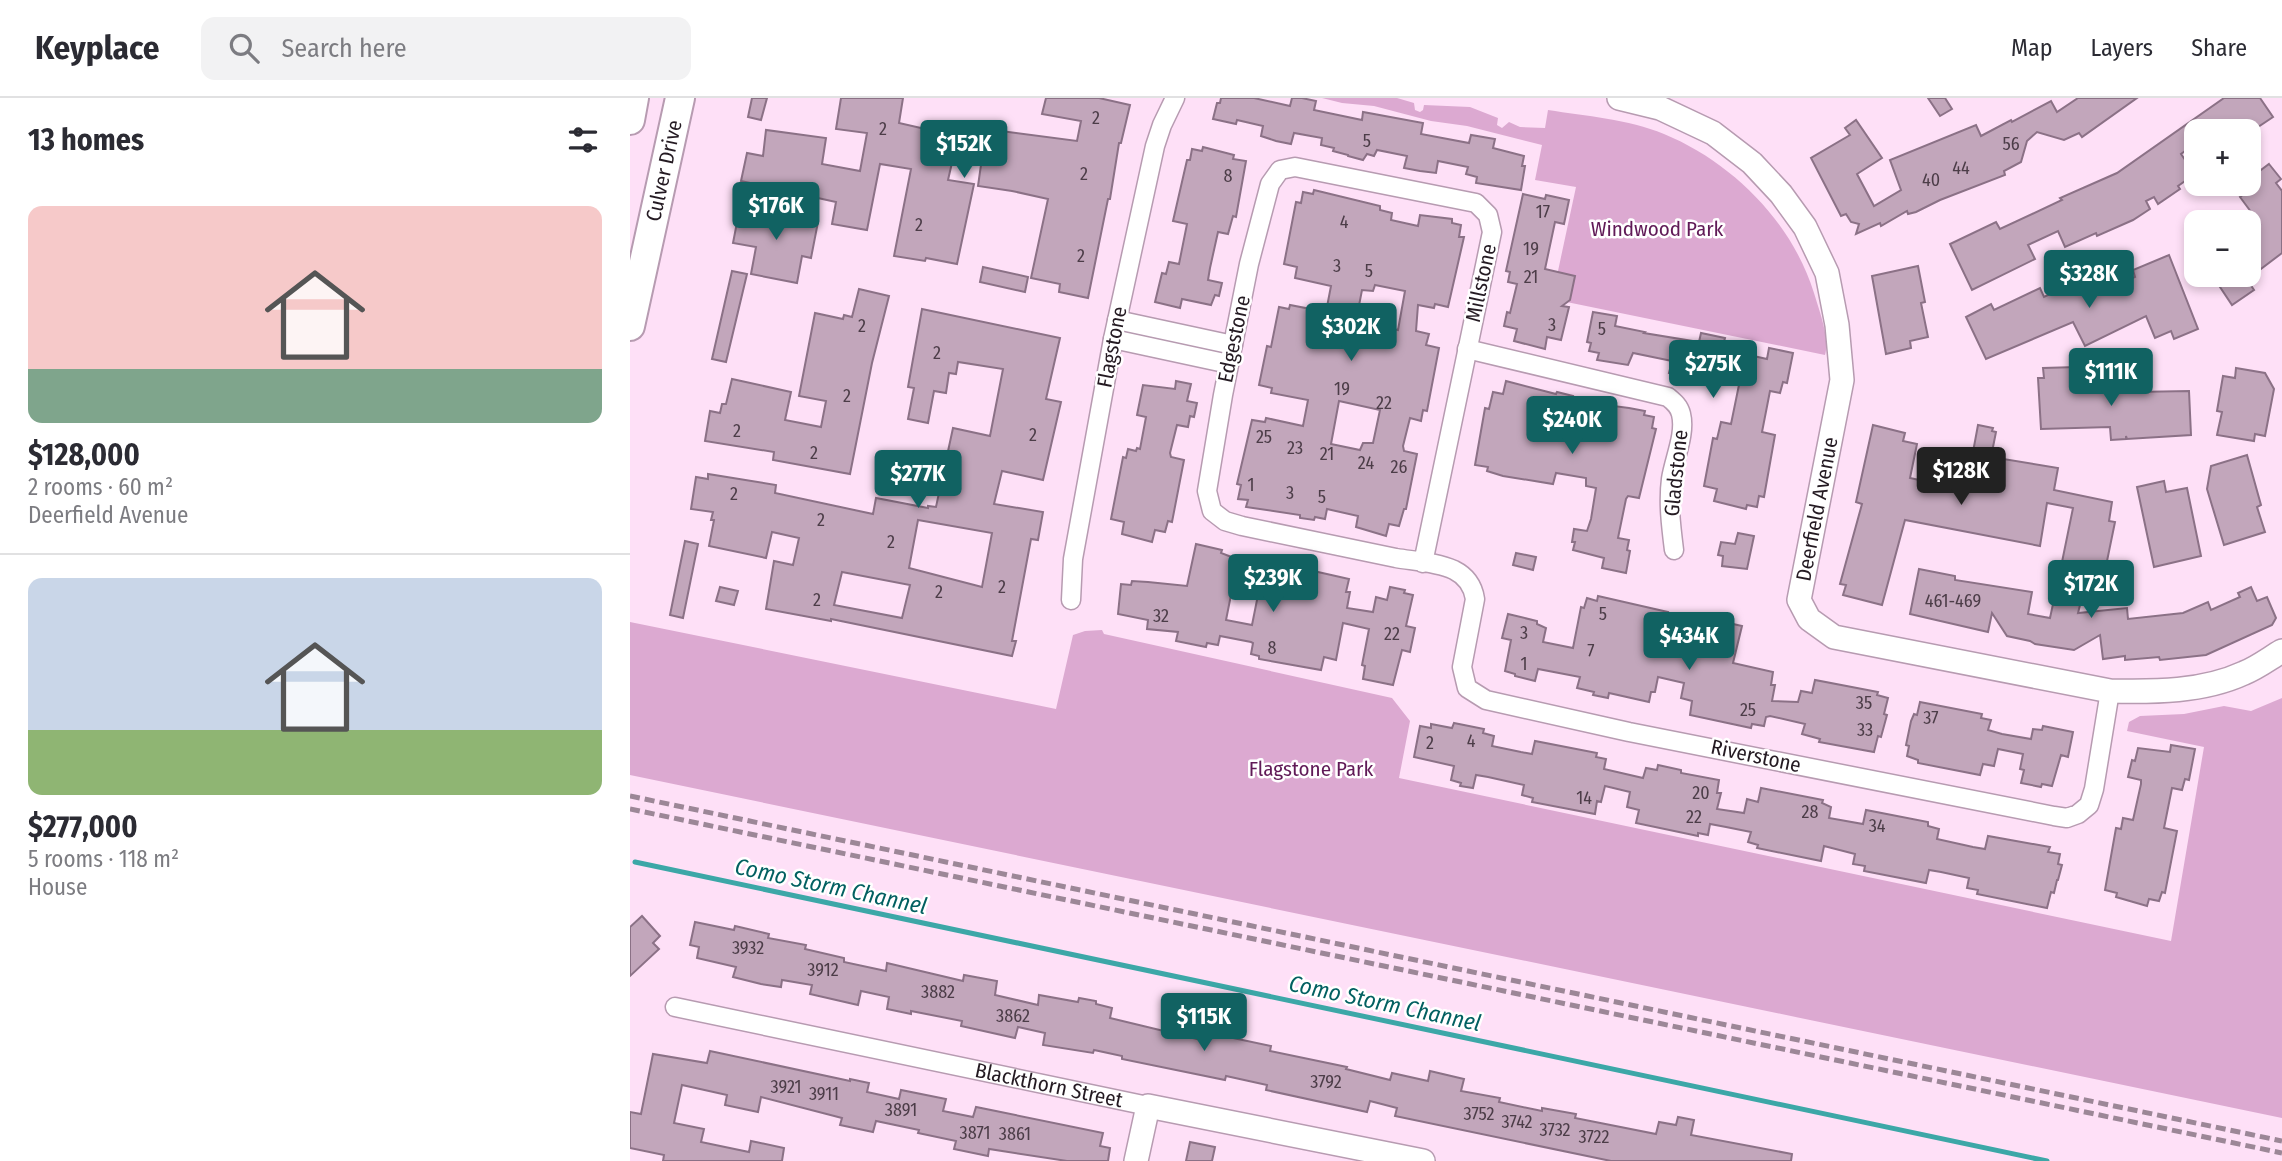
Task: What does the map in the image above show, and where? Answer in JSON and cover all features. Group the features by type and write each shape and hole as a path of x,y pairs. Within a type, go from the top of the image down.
{"main road":[{"name":"Culver Drive","path":"630,120 634,98"},
{"name":"Culver Drive","path":"630,326 680,98"}],"street":[{"name":"Flagstone","path":"1071,600 1073,559 1113,339 1155,146 1175,98"},
{"name":"Deerfield Avenue","path":"1619,98 1660,108 1713,133 1752,163 1781,194 1805,228 1827,274 1837,325 1842,380 1799,600 1809,620 1834,636 2110,691 2157,692 2203,685 2244,674 2282,651"},
{"name":"Millstone","path":"1280,170 1296,167 1476,203 1488,215 1492,232 1423,563"},
{"name":"Edgestone","path":"1280,170 1270,184 1249,264 1229,364 1207,491 1212,511 1225,521 1242,526 1423,563"},
{"path":"1117,320 1233,345"},
{"path":"1113,339 1229,364"},
{"name":"Gladstone","path":"1467,349 1668,397 1676,404 1681,412 1682,425 1671,480 1670,520 1674,550"},
{"name":"Riverstone","path":"1423,563 1452,569 1474,589 1473,616 1462,667 1467,688 1486,700 1998,806 2067,818 2078,814 2089,804 2096,783 2110,691"},
{"name":"Blackthorn Street","path":"675,1007 1148,1107 1343,1153 1423,1161"},
{"path":"1136,1161 1148,1107"}],"green space":[{"name":"Windwood Park","path":"1322,98 1397,98 1414,103 1415,110 1420,112 1424,105 1470,107 1498,118 1497,125 1502,128 1509,122 1520,127 1545,128 1548,110 1636,125 1689,146 1736,178 1775,219 1791,242 1804,267 1821,316 1826,341 1825,355 1552,299 1576,187 1535,180 1542,145 1374,106"},
{"name":"Flagstone Park","path":"630,622 1056,709 1073,635 1102,630 1104,634 1392,698 1410,721 1399,778 2171,941 2204,747 2127,731 2129,722 2140,716 2184,714 2224,706 2251,711 2282,698 2282,1118 630,775"}],"building":[{"path":"752,98 767,98 761,120 748,117"},
{"path":"841,98 903,98 899,123 969,139 970,127 1077,141 1081,121 1042,114 1046,98 1099,98 1130,105 1119,143 1110,199 1088,298 1059,292 1060,284 1031,278 1048,199 978,186 982,158 954,154 948,180 974,184 957,264 894,256 911,169 880,164 867,230 832,224 836,202 741,181 747,153 763,156 766,130 826,138 822,164 860,171 867,133 836,129"},
{"path":"1221,98 1254,98 1290,106 1292,98 1302,98 1316,101 1314,110 1362,120 1363,112 1423,123 1421,134 1469,143 1471,135 1495,139 1493,148 1524,156 1521,190 1476,183 1477,177 1466,174 1468,167 1438,161 1436,173 1404,168 1407,156 1377,150 1374,156 1367,154 1363,160 1348,156 1333,151 1334,148 1321,145 1322,138 1294,133 1291,144 1276,141 1261,136 1263,126 1237,120 1236,124 1213,119"},
{"path":"1928,98 1945,98 1952,109 1940,116"},
{"path":"2078,98 2137,98 2082,137 2079,133 2064,140 2037,132 2027,141 2021,162 2004,171 2005,175 1916,212 1908,214 1907,211 1881,226 1880,223 1856,234 1859,224 1851,222 1846,214 1841,216 1811,158 1850,135 1845,128 1856,120 1882,158 1857,174 1874,206 1901,190 1890,160 1976,125 1981,136 2051,101 2057,112"},
{"path":"2224,98 2260,98 2273,117 2261,125 2261,119 2194,119"},
{"path":"2184,126 2184,152 2181,154 2184,158 2184,182 2178,186 2180,189 2158,204 2154,197 2146,201 2150,209 2097,236 2096,233 2065,247 2058,231 2028,245 2035,259 1972,290 1950,244 1996,222 2000,229 2117,173"},
{"path":"1203,147 1234,155 1233,159 1246,161 1236,217 1233,216 1228,234 1218,232 1210,268 1208,280 1222,283 1219,296 1215,295 1211,305 1182,299 1180,308 1155,302 1162,273 1166,274 1169,262 1179,264 1187,224 1173,221 1187,160 1190,160 1192,149 1202,151"},
{"path":"2269,164 2281,179 2276,183 2282,191 2282,253 2261,269 2261,210 2250,210 2240,197 2261,196 2261,170"},
{"path":"1314,190 1380,206 1380,210 1392,213 1391,220 1418,226 1420,215 1452,219 1452,223 1461,225 1459,237 1464,237 1448,307 1435,304 1434,308 1418,305 1416,331 1429,334 1426,345 1439,348 1427,411 1423,410 1421,421 1410,418 1403,446 1404,451 1417,454 1406,509 1399,526 1389,524 1386,536 1356,527 1358,516 1327,509 1325,519 1315,517 1314,520 1300,518 1300,515 1246,507 1248,500 1238,499 1241,485 1237,484 1252,420 1265,422 1266,418 1303,426 1308,400 1271,393 1272,388 1259,385 1267,346 1271,347 1279,307 1289,309 1290,305 1326,312 1331,286 1295,278 1297,267 1284,264 1296,202 1301,203 1303,192 1313,194","holes":["1375,285 1405,291 1398,330 1386,328 1384,337 1354,331 1362,290 1373,291","1339,401 1380,410 1373,443 1363,443 1360,450 1331,444"]},
{"path":"1523,194 1545,199 1546,195 1569,200 1564,224 1555,222 1545,269 1575,276 1570,300 1562,306 1569,307 1561,340 1547,337 1545,349 1514,341 1517,329 1504,326 1517,284 1508,282 1510,272 1506,271"},
{"path":"740,207 818,222 811,258 802,256 797,283 751,274 756,247 733,243"},
{"path":"2169,255 2198,329 2174,339 2171,331 2155,338 2146,316 2085,346 2073,322 1986,359 1966,317 1991,304 1994,310 2040,288 2044,297 2098,271 2107,289 2135,277 2133,270"},
{"path":"1918,266 1925,302 1921,303 1928,337 1910,341 1911,348 1886,354 1872,276"},
{"path":"983,267 1028,277 1025,292 980,282"},
{"path":"732,271 747,274 726,362 712,359"},
{"path":"2220,287 2252,287 2254,290 2232,305"},
{"path":"859,289 889,296 872,363 850,474 773,460 774,452 705,441 710,411 720,413 722,404 726,404 732,379 791,392 785,420 821,427 826,401 799,396 815,313 843,319 844,315 852,317"},
{"path":"922,309 1060,338 1046,399 1061,402 1043,480 1002,471 994,504 1043,512 1038,540 1031,539 1012,641 1016,641 1012,656 831,619 766,609 774,561 793,565 799,538 772,532 766,558 709,546 713,512 691,509 696,477 708,479 708,474 776,485 775,493 873,514 876,498 928,508 936,507 953,428 990,436 1003,369 958,362 956,374 949,373 946,393 934,391 928,423 908,419 914,388 908,387","holes":["918,520 992,533 982,587 909,568","842,572 910,585 902,618 834,605"]},
{"path":"1593,312 1617,316 1615,326 1644,333 1699,342 1701,333 1725,338 1722,349 1767,359 1769,348 1793,353 1787,383 1783,382 1780,393 1770,391 1762,432 1775,435 1764,497 1759,496 1757,507 1747,505 1746,509 1714,501 1717,489 1704,486 1713,438 1717,439 1721,422 1731,424 1741,375 1703,369 1700,381 1669,373 1672,361 1633,353 1628,365 1597,360 1599,353 1589,351 1591,343 1587,342"},
{"path":"2077,367 2078,392 2135,389 2135,392 2189,391 2191,435 2127,439 2126,436 2126,439 2111,440 2110,427 2041,429 2038,378 2044,378 2043,368"},
{"path":"2236,368 2265,373 2274,389 2265,436 2255,434 2254,441 2217,435 2222,412 2217,411 2223,376 2235,378"},
{"path":"1176,381 1191,384 1187,401 1197,403 1194,417 1190,416 1188,427 1177,425 1170,453 1171,457 1184,460 1172,522 1168,521 1165,532 1155,530 1152,542 1122,534 1124,522 1111,519 1123,457 1126,458 1128,449 1140,449 1146,417 1137,415 1143,385 1175,389"},
{"path":"1506,381 1573,396 1572,400 1583,402 1582,404 1613,410 1614,406 1629,408 1645,411 1644,415 1654,417 1652,428 1656,429 1639,498 1628,496 1626,499 1618,538 1629,540 1626,573 1602,568 1604,558 1573,550 1574,529 1587,531 1591,519 1596,488 1586,486 1586,478 1556,473 1553,484 1503,476 1487,471 1488,467 1475,465 1485,408 1489,409 1493,392 1503,394"},
{"path":"1873,425 1905,433 1903,441 1917,444 1910,478 1938,484 1943,455 1960,459 1962,450 1973,452 1978,425 1993,428 1992,431 1996,432 1991,457 2058,468 2054,490 2112,502 2109,521 2115,522 2107,561 2099,570 2062,562 2073,508 2047,503 2040,546 1905,520 1882,605 1843,595 1846,585 1840,584 1862,504 1856,502"},
{"path":"2247,455 2261,505 2257,507 2265,532 2224,545 2207,489 2211,466"},
{"path":"2164,481 2166,492 2187,488 2201,556 2154,567 2137,487"},
{"path":"1738,533 1754,536 1747,569 1722,566 1723,556 1718,555 1721,542 1735,544"},
{"path":"685,541 698,544 683,618 670,615"},
{"path":"1196,544 1222,550 1221,553 1234,558 1232,568 1260,575 1273,576 1275,567 1286,569 1287,565 1349,579 1347,608 1373,612 1376,597 1387,600 1390,587 1405,590 1404,593 1413,595 1406,626 1415,628 1410,652 1402,650 1393,685 1363,679 1365,666 1362,665 1369,629 1343,623 1336,660 1324,657 1321,670 1259,659 1259,656 1251,654 1251,642 1220,636 1218,645 1207,643 1206,647 1176,641 1178,632 1147,629 1148,620 1118,614 1121,584 1131,585 1132,581 1187,586","holes":["1233,585 1259,590 1252,625 1226,620"]},
{"path":"1516,553 1536,557 1533,570 1513,565"},
{"path":"1919,569 1955,576 1955,580 2032,592 2028,614 2050,618 2053,604 2061,605 2062,602 2080,605 2078,613 2127,608 2128,619 2183,613 2208,602 2211,610 2240,597 2238,593 2251,587 2257,601 2267,597 2276,618 2272,625 2206,655 2160,660 2159,657 2125,660 2125,656 2103,659 2100,635 2074,650 2035,644 2007,636 1992,613 1988,632 1910,614"},
{"path":"720,587 738,591 734,605 716,601"},
{"path":"1598,596 1668,612 1665,624 1697,632 1699,621 1710,624 1711,619 1742,626 1733,663 1773,672 1771,685 1775,685 1772,701 1798,702 1801,691 1812,693 1815,680 1878,692 1877,695 1888,698 1884,714 1887,715 1874,752 1819,742 1820,739 1802,734 1805,724 1770,716 1766,717 1764,726 1752,724 1751,728 1690,715 1692,701 1681,698 1684,683 1658,677 1655,692 1651,692 1649,702 1609,693 1608,698 1593,695 1594,692 1577,688 1580,677 1538,669 1535,681 1505,671 1511,640 1502,638 1508,614 1537,621 1537,624 1546,628 1543,642 1573,648 1581,607 1584,608 1587,598 1597,601"},
{"path":"1920,702 1982,714 1981,718 1991,720 1988,730 2002,734 2031,739 2033,729 2042,730 2043,726 2073,732 2068,757 2061,755 2052,786 2042,784 2041,787 2021,783 2023,754 1998,749 1994,766 1983,764 1980,775 1918,763 1918,760 1907,756 1909,746 1906,745 1911,721 1914,714 1917,715"},
{"path":"1454,723 1484,729 1483,733 1494,736 1492,746 1532,754 1535,741 1597,753 1596,757 1606,759 1604,769 1643,778 1646,768 1657,770 1658,765 1681,770 1681,773 1719,780 1717,793 1721,793 1717,809 1744,813 1747,799 1758,802 1761,788 1823,800 1822,803 1831,807 1829,818 1863,824 1866,810 1928,822 1928,826 1939,829 1937,839 1973,847 1985,849 1988,836 2050,847 2048,852 2060,854 2058,864 2062,865 2047,908 1977,894 1978,890 1967,888 1969,878 1941,872 1929,870 1926,883 1864,871 1865,866 1853,864 1855,854 1824,846 1821,861 1757,848 1758,845 1748,842 1751,832 1710,824 1708,835 1698,833 1698,836 1636,823 1639,810 1627,807 1630,792 1605,786 1601,802 1597,801 1595,814 1532,802 1533,798 1522,795 1524,785 1488,777 1476,775 1473,788 1460,786 1461,783 1451,780 1454,766 1414,757 1420,726 1431,728 1431,724 1452,728"},
{"path":"2171,745 2195,749 2189,780 2185,779 2182,790 2172,788 2164,828 2177,831 2165,893 2162,892 2159,901 2149,899 2147,906 2116,897 2117,893 2105,890 2116,828 2121,829 2123,818 2133,820 2141,784 2141,780 2128,777 2132,760 2135,761 2138,748 2170,752"},
{"path":"642,916 660,936 653,943 659,949 630,976 630,927"},
{"path":"695,922 734,930 735,926 769,934 768,938 806,945 805,949 844,958 844,962 886,971 887,963 963,981 964,975 997,981 995,995 1038,1005 1039,995 1078,1002 1079,998 1096,1001 1096,1004 1112,1008 1110,1018 1197,1039 1200,1024 1235,1031 1233,1038 1271,1046 1270,1051 1347,1067 1346,1069 1390,1080 1392,1073 1428,1081 1430,1071 1464,1079 1461,1091 1500,1098 1499,1102 1542,1111 1542,1108 1576,1114 1575,1118 1656,1134 1659,1122 1676,1125 1678,1117 1694,1120 1691,1135 1792,1154 1791,1161 1611,1161 1395,1116 1397,1108 1370,1101 1367,1112 1266,1090 1267,1085 1226,1076 1225,1080 1122,1059 1122,1056 1094,1050 1093,1053 1043,1045 1045,1033 1018,1027 1015,1038 961,1026 962,1021 887,1009 889,997 861,991 858,1005 810,994 812,985 782,980 781,987 761,984 733,977 736,967 697,958 699,947 690,945"},
{"path":"710,1051 869,1083 867,1092 899,1099 901,1090 946,1099 943,1111 973,1117 976,1107 1103,1133 1100,1146 1110,1148 1108,1161 1067,1161 989,1149 988,1156 954,1149 956,1141 918,1133 919,1130 876,1121 873,1132 840,1125 842,1118 761,1097 758,1112 725,1105 727,1095 682,1085 674,1123 704,1129 701,1142 749,1152 751,1141 784,1148 782,1161 663,1161 664,1155 630,1148 630,1112 641,1114 653,1054 707,1063"},
{"path":"1190,1142 1215,1147 1212,1161 1186,1161"}],"waterway":[{"name":"Como Storm Channel","path":"635,862 2047,1161"}],"railway":[{"path":"630,796 2282,1141"},
{"path":"630,809 2282,1153"}]}
